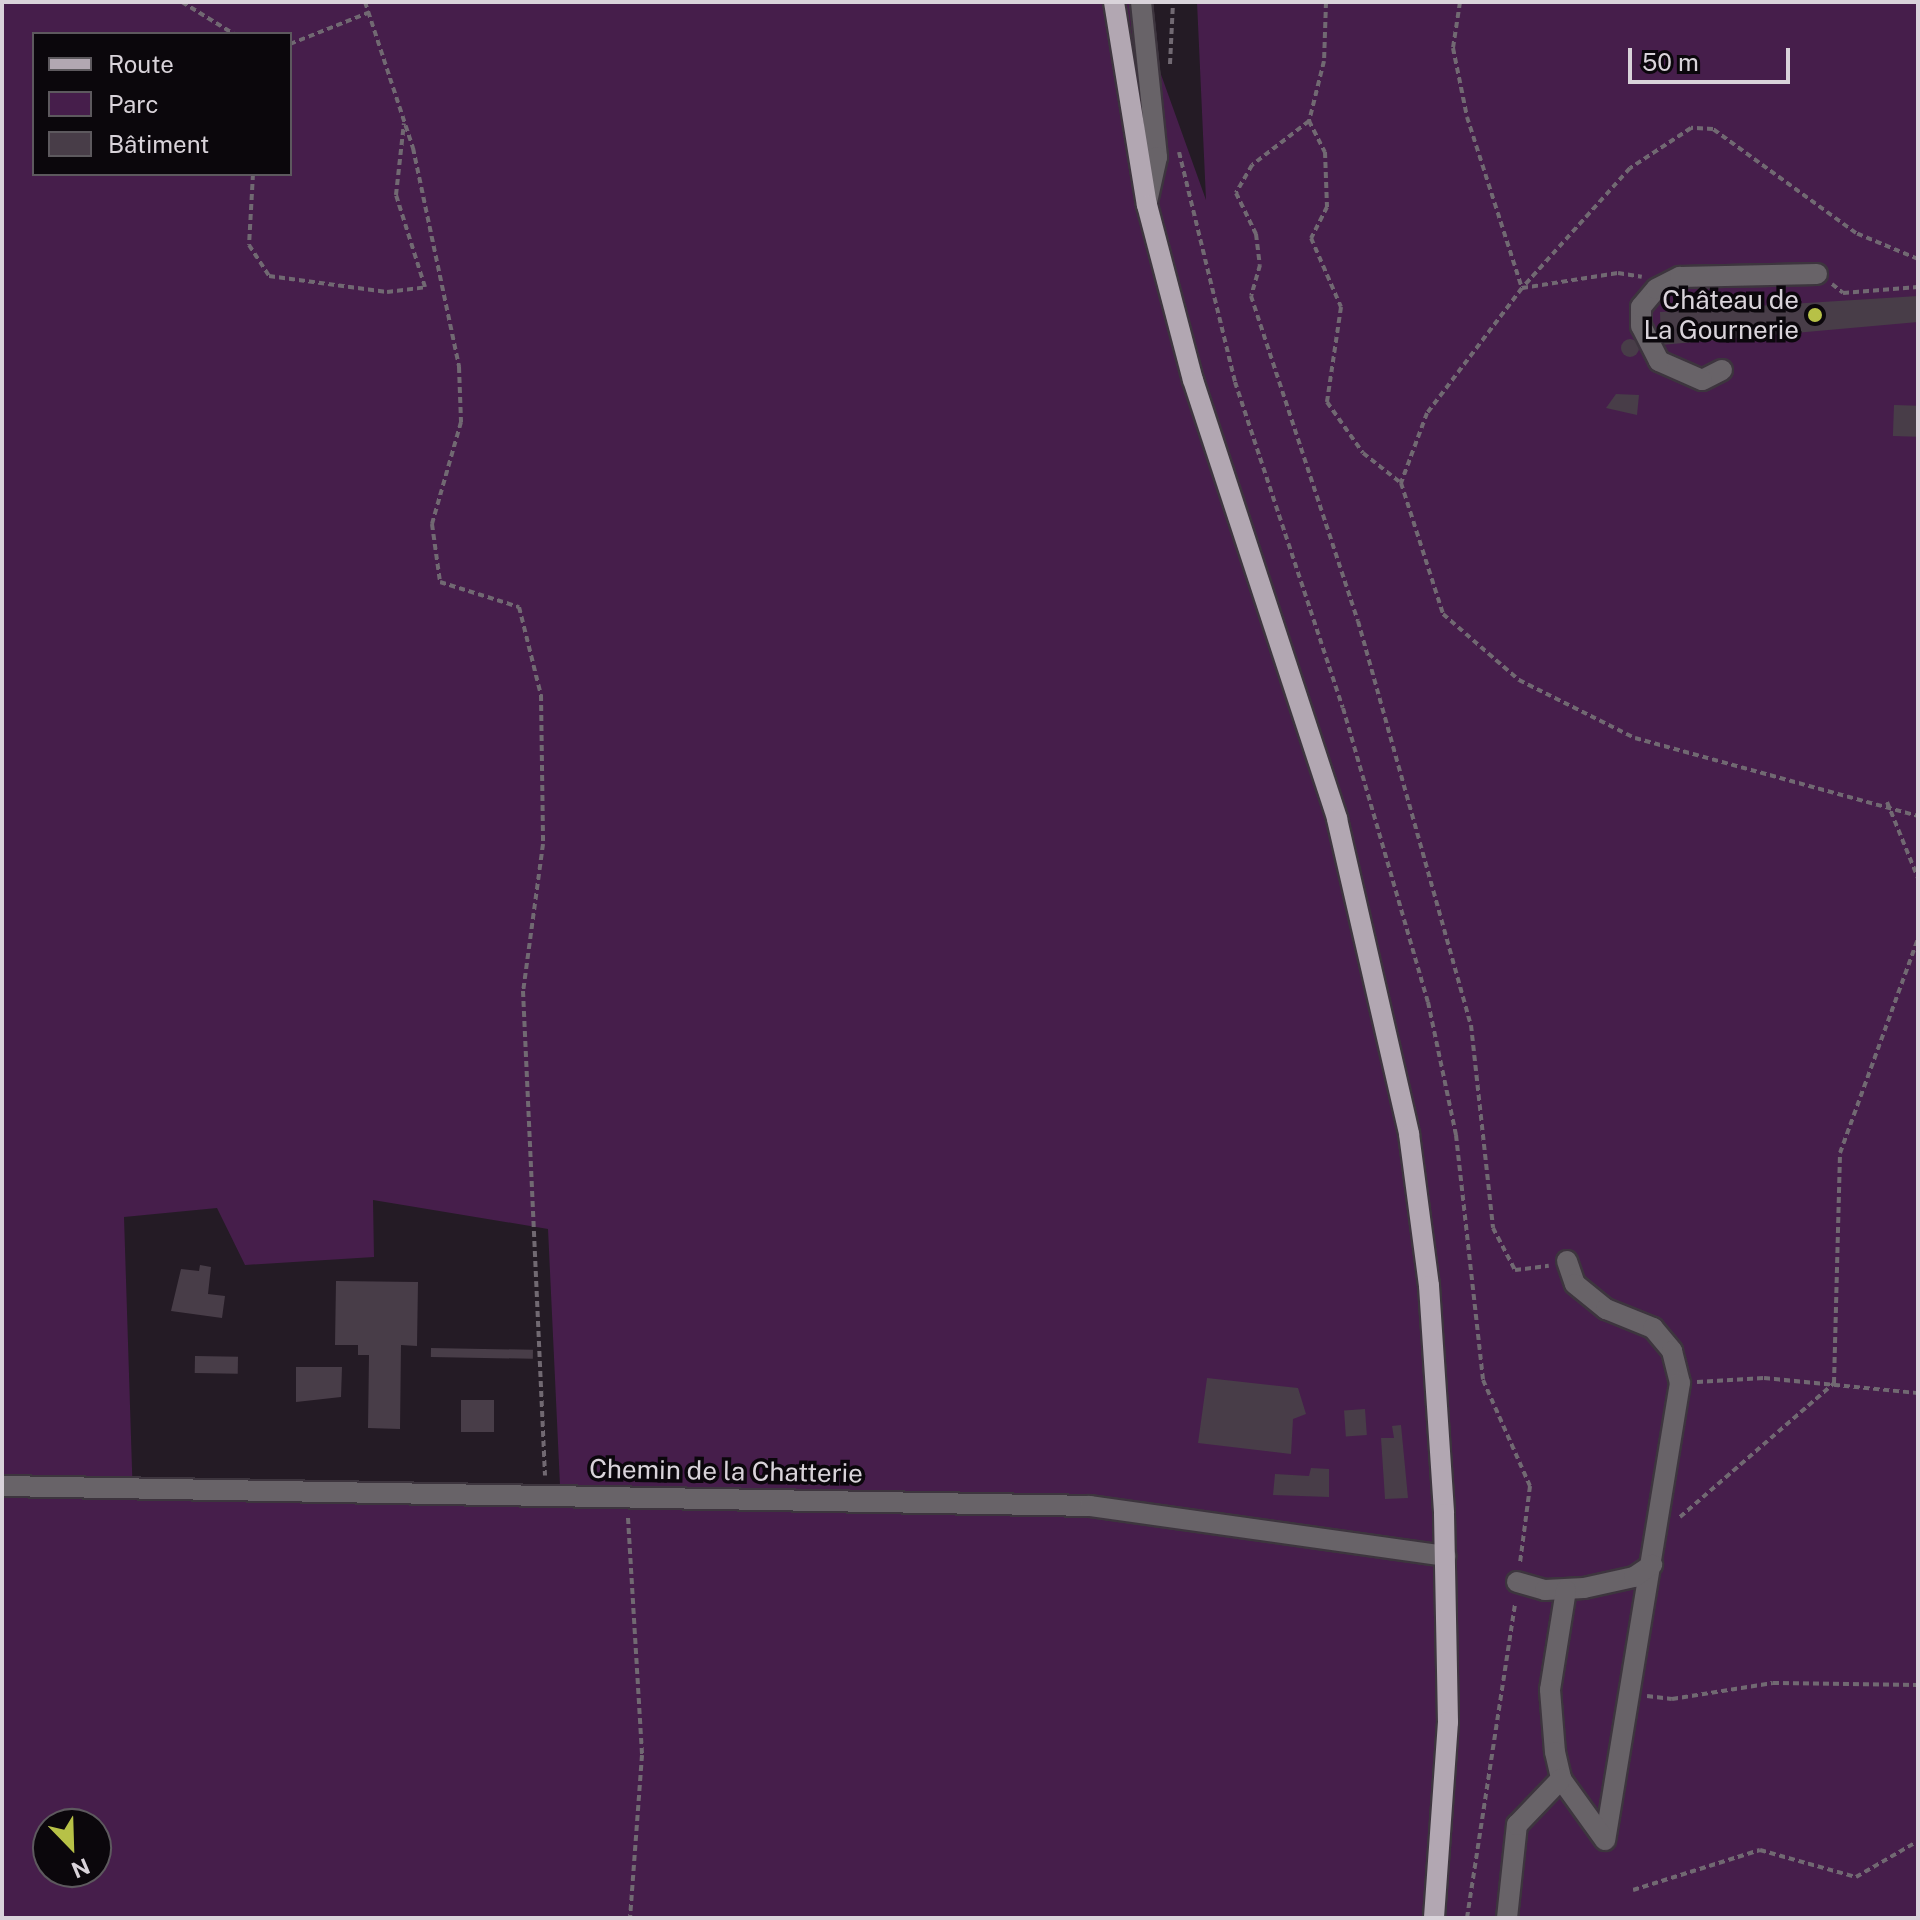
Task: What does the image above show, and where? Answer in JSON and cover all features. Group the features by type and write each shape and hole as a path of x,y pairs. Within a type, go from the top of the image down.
{"main road":[{"path":"1114,2 1147,205 1193,380 1337,819 1378,973 1429,1286 1445,1556 1448,1722 1434,1918"}],"street":[{"path":"1141,2 1157,157 1147,205"},
{"path":"1722,370 1702,380 1659,361 1644,340 1641,307 1667,283 1817,274"},
{"path":"1566,1590 1550,1690 1561,1779 1605,1840 1680,1383 1672,1351 1653,1328 1606,1309 1575,1284 1567,1261"},
{"name":"Chemin de la Chatterie","path":"2,1486 546,1493 1090,1506 1445,1556"},
{"path":"1517,1582 1566,1590 1634,1577 1652,1565"},
{"path":"1507,1918 1517,1825 1561,1779"}],"path":[{"path":"182,2 231,32"},
{"path":"365,2 405,119 459,367 461,422 432,524 440,582 519,607 541,695 543,844 523,991 546,1493"},
{"path":"1171,79 1173,2"},
{"path":"1326,2 1324,61 1309,121 1241,178 1236,193 1256,234 1260,265 1251,296 1358,621 1468,1011 1493,1228 1515,1270 1567,1261"},
{"path":"1460,2 1453,48 1467,117 1522,288"},
{"path":"292,43 370,12"},
{"path":"253,176 249,245 254,264 269,276 387,292 425,287 396,195 405,119"},
{"path":"1309,121 1325,152 1327,207 1311,238 1341,307 1327,402 1363,453 1401,483 1443,614 1519,680 1635,738 1887,802 1918,816"},
{"path":"1401,483 1427,413 1522,288 1630,168 1691,128 1713,129 1856,233 1918,259"},
{"path":"1176,135 1226,352 1343,708 1428,1002 1458,1148 1483,1380 1530,1486 1467,1918"},
{"path":"1522,288 1618,273 1667,283"},
{"path":"1817,274 1843,293 1918,287"},
{"path":"1887,802 1918,878"},
{"path":"1657,1537 1834,1383 1840,1153 1918,939"},
{"path":"1680,1383 1834,1383 1918,1393"},
{"path":"629,1495 626,1567 642,1755 630,1918"},
{"path":"1631,1693 1672,1699 1732,1685 1918,1685"},
{"path":"1633,1890 1760,1850 1856,1877 1918,1841"}],"green space":[{"path":"2,2 1135,2 1206,200 1197,2 1918,2 1918,1918 2,1918","holes":["373,1200 548,1229 561,1507 133,1500 124,1217 217,1208 245,1265 374,1257"]}],"building":[{"name":"Château de La Gournerie","path":"1918,296 1918,322 1661,345 1660,312"},
{"path":"1630,339 1639,348 1630,357 1621,348"},
{"path":"1616,394 1639,395 1637,415 1606,408"},
{"path":"1894,405 1918,406 1917,437 1893,436"},
{"path":"200,1265 211,1267 208,1294 225,1296 222,1318 171,1311 181,1269 199,1271"},
{"path":"336,1281 418,1282 417,1346 401,1345 400,1429 368,1428 369,1355 358,1355 358,1345 335,1345"},
{"path":"431,1348 533,1350 533,1359 431,1357"},
{"path":"195,1356 238,1357 238,1374 195,1373"},
{"path":"296,1367 342,1367 341,1397 296,1402"},
{"path":"1207,1378 1298,1388 1306,1414 1293,1419 1291,1454 1198,1443"},
{"path":"461,1400 494,1400 494,1432 461,1432"},
{"path":"1365,1409 1367,1435 1346,1436 1344,1410"},
{"path":"1401,1425 1408,1498 1385,1499 1381,1438 1394,1438 1392,1426"},
{"path":"1311,1468 1329,1469 1329,1497 1273,1495 1275,1474 1309,1476"}],"place":[{"name":"Château de La Gournerie","path":"1815,315"}]}
